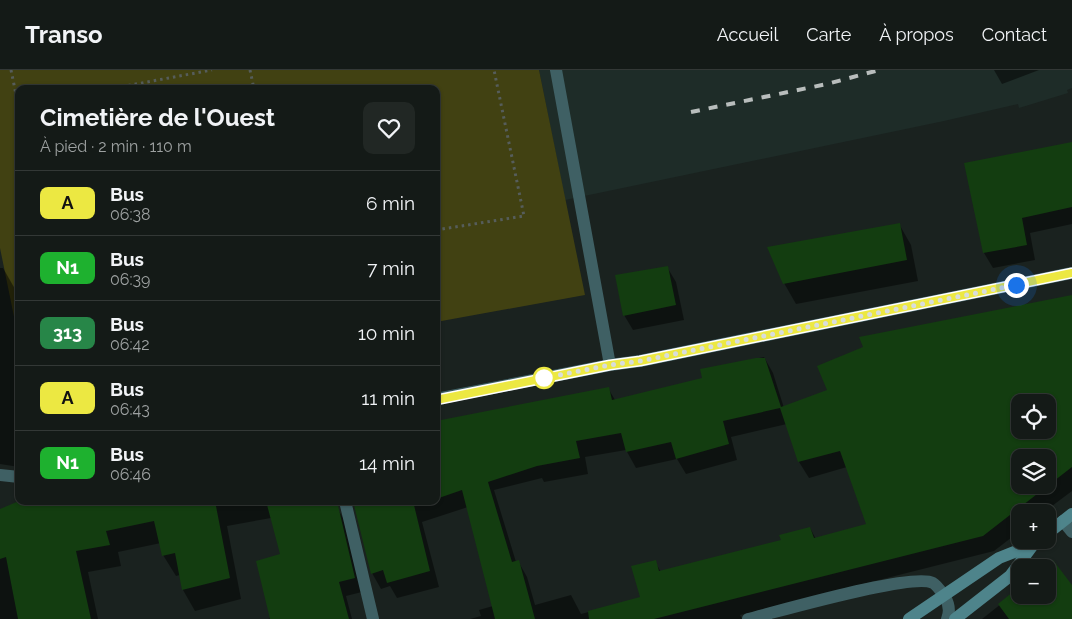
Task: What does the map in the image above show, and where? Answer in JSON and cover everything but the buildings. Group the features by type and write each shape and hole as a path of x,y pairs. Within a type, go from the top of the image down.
{"main road":[{"path":"1056,527 1068,517"},
{"path":"909,619 998,558 1020,549"},
{"path":"955,619 1010,576 1030,549"}],"street":[{"path":"556,70 610,365"},
{"path":"440,399 1072,274"},
{"path":"0,475 15,477"},
{"path":"346,505 373,619"},
{"path":"1068,517 1072,532"},
{"path":"748,619 877,586 923,580 934,583 948,601 950,614 947,619"}],"path":[{"path":"11,70 15,91"},
{"path":"131,85 212,70"},
{"path":"250,70 253,85"},
{"path":"440,229 524,216 494,70"}],"shaded area":[{"path":"0,70 539,70 585,295 440,321 440,85 15,85 15,321 0,248"},
{"path":"539,70 1072,70 1072,88 1067,90 1068,93 1019,108 1018,104 565,200"}],"railway":[{"path":"691,112 827,84 879,70"}],"bus line":[{"name":"A","path":"440,399 610,365 640,361 1072,273"}],"route":[{"path":"544,378 539,379 640,361 1016,285"}]}
